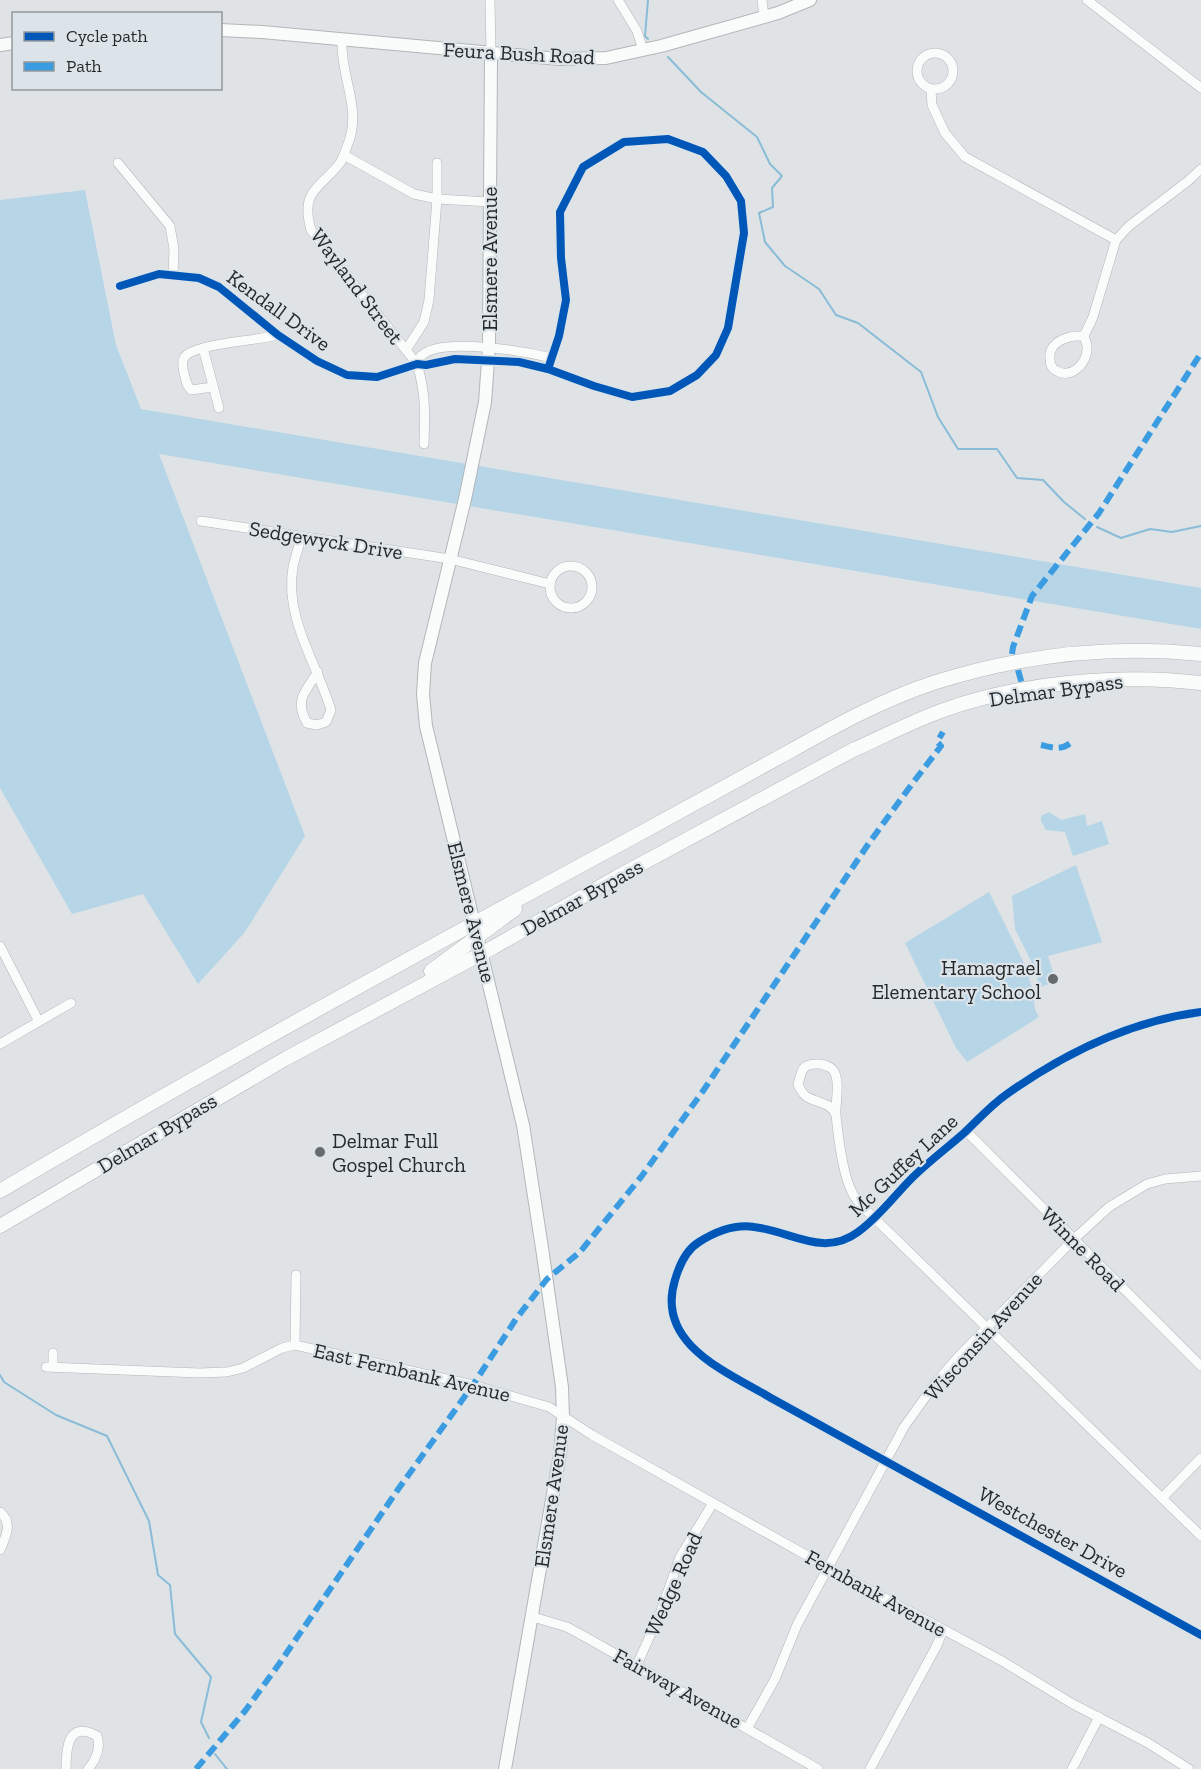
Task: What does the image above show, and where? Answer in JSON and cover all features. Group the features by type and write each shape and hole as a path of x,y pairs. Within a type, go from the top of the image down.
{"main road":[{"name":"Feura Bush Road","path":"222,30 559,59 606,58 717,32 810,0"},
{"name":"Elsmere Avenue","path":"491,54 489,347 485,402 480,435 425,663 423,694 426,727 522,1125 543,1248 562,1387 563,1417 560,1454 505,1769"},
{"name":"Delmar Bypass","path":"0,1191 128,1115 474,922 825,732 902,695 962,674 1036,657 1111,651 1201,654"},
{"name":"Delmar Bypass","path":"0,1226 206,1104 617,877 853,750 943,711 1011,692 1075,683 1132,679 1201,683"},
{"path":"344,1028 403,987 443,964 506,914 624,842"}],"street":[{"path":"490,0 491,54"},
{"path":"618,0 637,31 643,50"},
{"path":"762,0 764,17"},
{"path":"1087,0 1201,88"},
{"name":"Wayland Street","path":"342,40 343,64 354,119 344,155 307,201 307,215 311,230 417,364"},
{"path":"931,90 939,89 949,82 952,69 946,57 935,53 924,56 920,60 917,71 920,81 931,90 932,105 945,133 965,157 1116,240"},
{"name":"Kendall Drive","path":"120,286 159,274 199,278 219,287 278,335 317,361 347,375 377,376 394,373 417,364 426,365 455,359 519,362 548,369 632,397 670,391 697,375 716,355 728,328 744,233 741,201 726,176 703,152 668,139 624,142 583,167 560,212 561,258 566,300 560,336 548,369"},
{"path":"344,155 414,194 437,199 490,202"},
{"path":"406,350 424,322 429,300 437,199 437,162"},
{"path":"118,163 170,226 174,249 172,275"},
{"path":"1084,336 1066,337 1054,345 1049,356 1053,369 1064,374 1077,369 1082,364 1087,350 1084,336 1093,317 1116,240 1129,226 1188,182 1201,169"},
{"path":"213,387 191,390 187,386 182,362 185,356 223,342 278,335"},
{"name":"Kendall Drive","path":"417,364 421,356 445,347 522,350 552,358"},
{"path":"203,348 219,408"},
{"path":"417,364 426,402 424,444"},
{"name":"Sedgewyck Drive","path":"201,521 450,559 550,584"},
{"path":"302,536 293,568 292,590 300,633 318,672 331,710 326,722 317,725 307,723 300,711 301,700 318,672"},
{"path":"570,566 584,570 592,582 591,595 582,605 569,608 557,603 552,597 550,584 557,571 570,566"},
{"path":"0,946 38,1020"},
{"path":"0,1044 71,1003"},
{"name":"Mc Guffey Lane","path":"887,1460 771,1398 697,1352 679,1331 673,1316 673,1284 685,1256 697,1243 729,1228 755,1227 809,1243 834,1243 855,1234 875,1220 912,1178 1008,1093 1040,1071 1100,1039 1143,1024 1201,1012"},
{"path":"836,1115 829,1106 805,1096 798,1085 805,1066 825,1065 833,1070 836,1079 836,1115 846,1179 852,1194 908,1253 1201,1536"},
{"name":"Winne Road","path":"966,1131 1201,1366"},
{"name":"Wisconsin Avenue","path":"748,1728 774,1679 797,1625 904,1427 934,1386 987,1327 1109,1207 1148,1184 1165,1179 1201,1176"},
{"path":"295,1345 296,1275"},
{"name":"East Fernbank Avenue","path":"53,1353 49,1367 199,1373 227,1372 243,1368 282,1348 295,1345 514,1396 542,1404 563,1417"},
{"name":"Fernbank Avenue","path":"563,1417 829,1568 1148,1743 1189,1769"},
{"path":"1162,1498 1201,1458"},
{"name":"Westchester Drive","path":"887,1460 1201,1635"},
{"name":"Wedge Road","path":"636,1667 661,1611 680,1557 713,1503"},
{"path":"0,1512 7,1520 8,1528 0,1550"},
{"name":"Fairway Avenue","path":"533,1617 567,1627 818,1769"},
{"path":"870,1769 937,1645 942,1630"},
{"path":"1072,1769 1099,1717"},
{"path":"66,1769 67,1749 71,1737 74,1734 85,1732 97,1737 99,1743 97,1755 88,1769"}],"shaded area":[{"path":"85,190 116,345 141,409 1201,588 1201,629 159,454 305,836 245,932 198,984 143,894 72,914 0,788 0,200"},
{"path":"1049,812 1061,820 1085,814 1087,826 1102,821 1109,844 1073,856 1065,832 1046,830 1041,821 1041,816"},
{"path":"1076,865 1102,942 1048,956 1056,982 1040,987 1032,963 1015,929 1012,896"},
{"path":"989,892 1024,963 1033,991 1035,1010 1039,1017 967,1062 956,1048 905,943"}],"waterway":[{"path":"648,0 645,36 648,39"},
{"path":"668,57 701,92 757,137 770,164 782,176 772,188 773,207 759,213 765,242 785,266 819,289 836,315 858,323 921,372 938,417 958,449 997,449 1017,478 1043,480 1064,502 1085,519"},
{"path":"1097,527 1121,538 1150,529 1172,532 1201,526"},
{"path":"0,1375 4,1382 56,1415 107,1436 149,1521 158,1575 170,1585 175,1634 211,1677 201,1722 209,1738"},
{"path":"215,1754 227,1769"}],"marked path":[{"path":"1012,654 1032,596 1099,513 1201,353"},
{"path":"1018,670 1022,684"},
{"path":"196,1769 245,1711 279,1664 399,1488 473,1385 516,1319 547,1279 580,1252 641,1177 703,1091 869,843 941,746 937,742 943,732"},
{"path":"1041,745 1062,747 1074,740"}],"cycle path":[{"path":"668,139 703,152 726,176 741,201 744,233 728,328 716,355 697,375 670,391 632,397 548,369 559,336 566,300 561,258 560,212 583,167 624,142 668,139"},
{"path":"120,286 159,274 199,278 219,287 278,335 317,361 347,375 377,377 417,364 426,365 455,359 519,362 548,369"},
{"path":"1201,1012 1175,1016 1124,1031 1075,1052 1029,1079 996,1103 918,1172 873,1220 845,1239 832,1243 819,1243 768,1229 747,1226 725,1230 705,1238 694,1245 684,1259 675,1280 672,1302 675,1322 685,1339 699,1353 735,1378 1201,1635"}],"place":[{"name":"Hamagrael Elementary School","path":"1053,979"},
{"name":"Delmar Full Gospel Church","path":"320,1152"}]}
